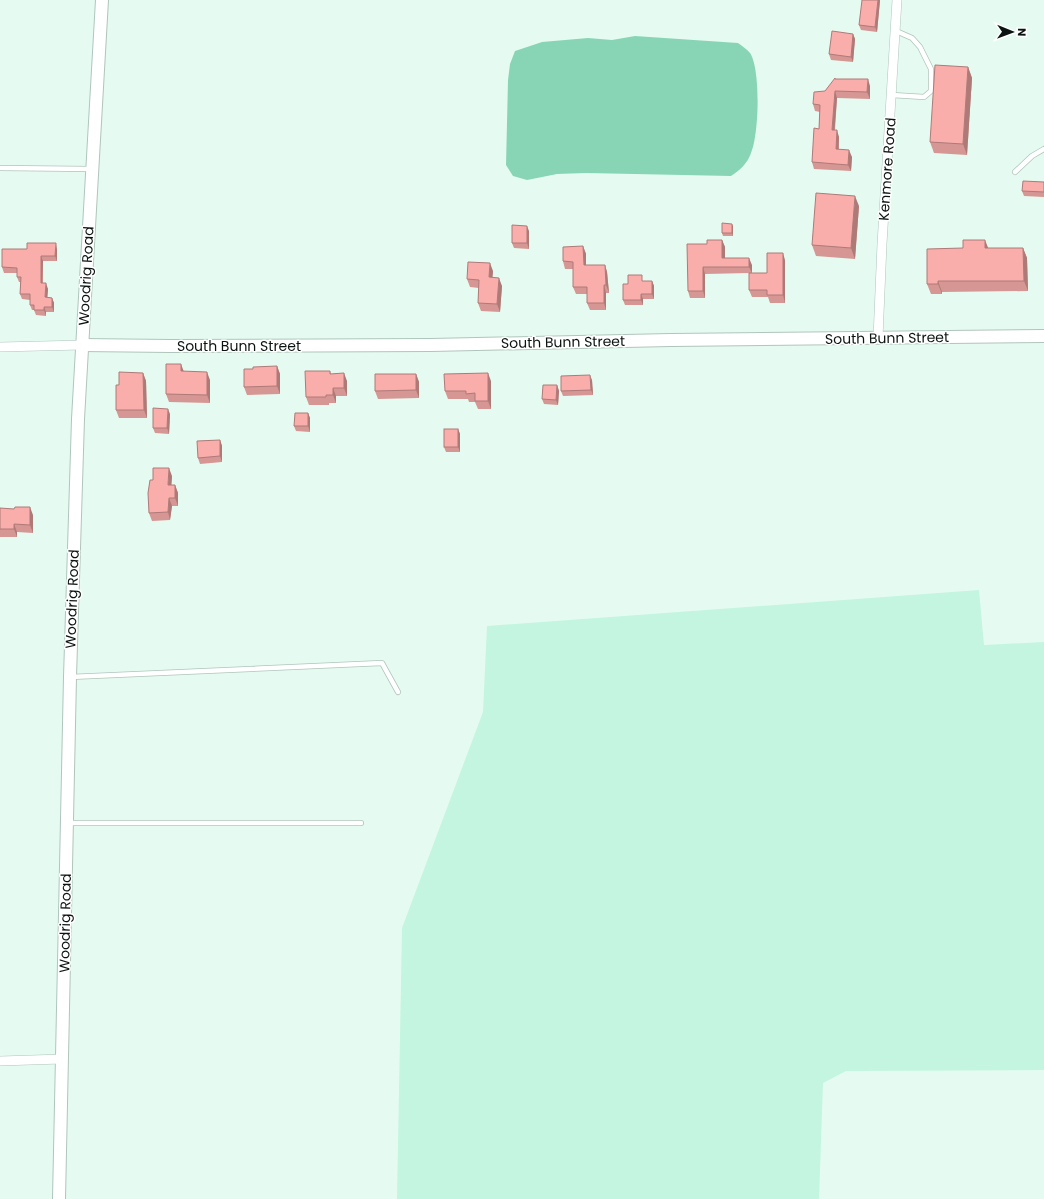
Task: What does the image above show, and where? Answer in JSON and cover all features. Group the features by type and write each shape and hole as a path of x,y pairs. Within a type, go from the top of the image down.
{"street":[{"name":"Woodrig Road","path":"59,1199 70,677 78,419 102,0"},
{"name":"Kenmore Road","path":"878,338 882,244 897,0"},
{"name":"South Bunn Street","path":"82,345 423,345 671,340 1044,336"},
{"path":"0,347 82,345"},
{"path":"0,1060 62,1059"}],"lane":[{"path":"892,95 924,97 931,91 932,80 931,70 920,47 912,38 896,31"},
{"path":"1015,172 1032,156 1044,149"},
{"path":"0,168 92,169"},
{"path":"70,677 382,663 398,692"},
{"path":"67,823 361,824"}],"shaded area":[{"path":"635,36 738,43 750,53 754,61 756,73 758,102 754,144 749,157 743,166 731,176 586,173 557,174 527,180 513,176 506,165 508,80 510,64 515,51 542,42 588,38 612,40"},
{"path":"979,590 984,645 1044,642 1044,1070 846,1071 823,1083 819,1199 397,1199 402,928 483,712 487,626"}],"building":[{"path":"862,0 878,0 875,27 859,25"},
{"path":"832,31 853,34 851,57 829,54"},
{"path":"935,65 968,67 963,144 930,142"},
{"path":"835,78 868,79 867,92 835,91 832,130 837,130 836,149 849,150 848,165 812,162 814,128 819,129 820,105 813,104 814,92 825,91"},
{"path":"1023,181 1044,182 1044,192 1022,191"},
{"path":"816,193 855,196 851,248 812,245"},
{"path":"722,223 732,224 732,233 722,233"},
{"path":"512,225 527,226 527,243 512,243"},
{"path":"707,240 722,240 722,258 749,258 749,267 703,267 703,291 688,291 687,244 707,244"},
{"path":"963,240 985,240 985,248 1023,248 1024,281 938,281 938,284 927,284 927,249 963,248"},
{"path":"27,243 56,243 55,256 41,256 41,283 46,283 45,297 52,298 52,307 44,307 44,310 34,310 34,305 30,305 30,294 20,294 21,277 17,277 17,268 2,267 2,249 27,249"},
{"path":"583,246 584,265 605,265 606,285 604,285 604,303 587,303 587,287 573,287 573,262 563,261 563,247"},
{"path":"767,253 783,253 783,295 767,295 767,290 749,290 749,273 767,273"},
{"path":"468,262 490,263 489,277 499,278 497,304 478,303 479,280 467,279"},
{"path":"628,275 642,275 642,281 652,281 652,294 641,294 641,300 623,300 623,284 628,284"},
{"path":"166,364 181,364 181,371 207,372 207,395 166,394"},
{"path":"277,366 277,386 244,387 244,369"},
{"path":"305,371 330,371 330,374 344,373 344,388 333,388 333,395 326,395 326,397 306,397"},
{"path":"119,372 143,373 144,410 116,410 116,385 119,385"},
{"path":"488,373 488,401 475,401 475,393 466,394 466,391 445,391 444,374"},
{"path":"375,374 416,374 416,390 375,391"},
{"path":"590,375 591,390 561,391 561,376"},
{"path":"543,385 557,385 556,400 542,399"},
{"path":"153,408 168,409 167,428 153,428"},
{"path":"295,413 308,413 308,426 294,426"},
{"path":"444,429 458,429 458,447 444,447"},
{"path":"220,440 220,456 198,458 197,441"},
{"path":"153,468 169,468 168,485 175,485 175,498 169,498 168,512 149,513 148,493 150,480 153,480"},
{"path":"15,507 30,507 30,525 14,524 14,529 0,529 0,508 14,509"}]}
